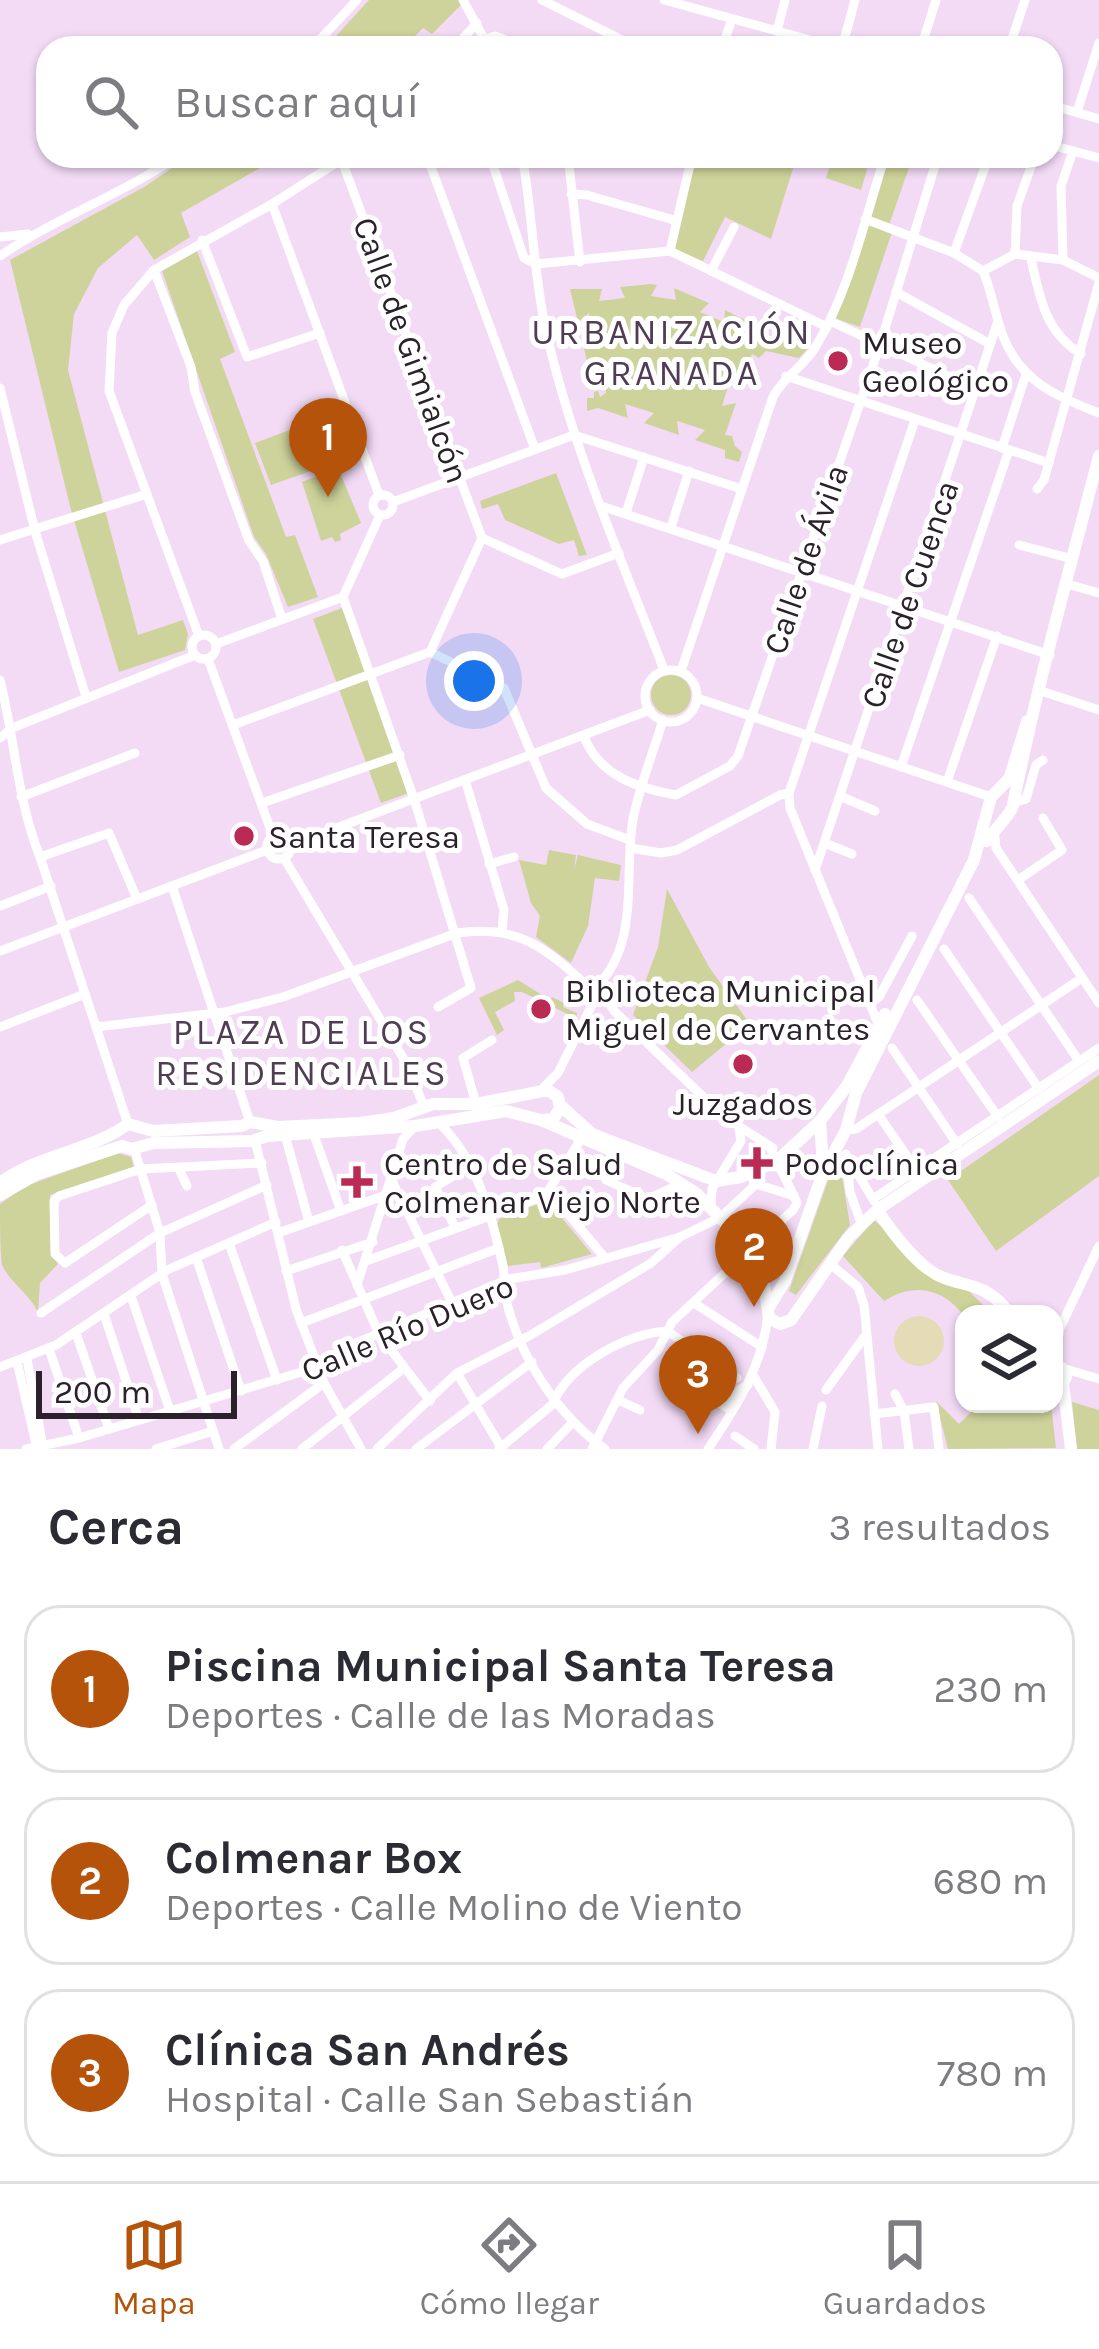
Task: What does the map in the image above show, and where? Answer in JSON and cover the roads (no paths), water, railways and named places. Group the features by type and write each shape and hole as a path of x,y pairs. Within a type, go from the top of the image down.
{"main road":[{"path":"444,1116 548,1090 592,1134 716,1181 741,1177 795,1147 865,1064 1018,770 1044,694 1073,559 1094,501 1099,456"},
{"path":"848,1084 974,843 1012,811 1002,798"},
{"path":"893,1016 823,1173 784,1281 776,1324 789,1320 875,1204 1099,1061"},
{"path":"537,1092 530,1107 541,1120"},
{"path":"541,1120 556,1116 559,1101"},
{"path":"830,1106 842,1106 844,1129"},
{"path":"0,1183 40,1159 131,1138 514,1111 682,1183 759,1243 764,1279 789,1320"},
{"path":"251,1132 314,1135 419,1117"},
{"path":"820,1121 823,1173"},
{"path":"821,1138 844,1129"},
{"path":"0,1195 37,1174 131,1138"},
{"path":"875,1204 929,1270 976,1284 1003,1305"},
{"path":"777,1304 807,1292"},
{"path":"1063,1409 1067,1449"}],"street":[{"path":"323,36 357,0"},
{"path":"463,0 483,36"},
{"path":"542,0 614,36"},
{"path":"664,0 796,36"},
{"path":"777,31 785,0"},
{"path":"844,36 855,0"},
{"path":"925,36 936,0"},
{"path":"1014,36 1025,0"},
{"path":"726,36 732,19"},
{"path":"465,36 477,23"},
{"path":"1078,112 1099,43"},
{"path":"1063,108 1099,118"},
{"path":"1063,149 1099,158"},
{"path":"1063,260 1061,186 1073,152"},
{"path":"0,256 33,232 132,186 160,168"},
{"path":"200,636 109,391 112,333 124,304 154,270 329,168"},
{"name":"Calle de Gimialcón","path":"349,168 482,538"},
{"path":"431,168 535,449"},
{"path":"494,168 524,258 536,264 670,250 976,389"},
{"path":"524,168 544,323 574,435 664,670"},
{"path":"569,168 580,262"},
{"path":"670,250 689,168"},
{"path":"681,671 773,397 786,376 811,355 828,324 881,168"},
{"name":"Calle de Ávila","path":"641,786 676,795 730,766 738,755 880,345 934,168"},
{"path":"954,253 984,168"},
{"path":"1015,254 1017,206 1031,168"},
{"path":"571,194 674,220"},
{"path":"272,204 380,495"},
{"path":"865,219 954,253 982,271 1005,342 1026,374 1049,393 1099,413"},
{"path":"711,271 734,227"},
{"path":"0,237 33,232"},
{"path":"202,240 247,357 320,334"},
{"path":"982,271 1015,254 1063,260 1099,280 1068,401 1037,489"},
{"path":"1030,259 1051,328 1081,354"},
{"path":"154,270 242,522 263,561 282,620"},
{"path":"896,292 989,344"},
{"name":"Calle de Cuenca","path":"815,869 998,321"},
{"path":"901,767 952,620 1026,374"},
{"path":"786,376 1049,463"},
{"path":"0,388 35,531 86,697"},
{"path":"879,1026 790,808 789,793 915,420"},
{"path":"393,502 574,435 742,489"},
{"path":"626,512 644,457"},
{"path":"671,527 689,472"},
{"path":"0,540 147,494"},
{"path":"380,495 388,495 393,502 391,511 380,514"},
{"path":"380,495 373,506 380,514"},
{"path":"601,506 1050,655"},
{"path":"380,514 343,597 400,755 471,988 438,1007"},
{"path":"232,725 430,652 482,538 562,574 619,553"},
{"path":"1019,545 1073,559"},
{"path":"1067,584 1099,593"},
{"path":"216,644 343,597"},
{"path":"200,636 216,644"},
{"path":"195,655 192,644 200,636"},
{"path":"947,782 997,636"},
{"path":"208,659 216,644"},
{"path":"430,652 504,688 546,788 587,824 630,844 677,850 789,793"},
{"path":"0,737 195,655 208,659"},
{"path":"0,951 267,850 273,836 208,659"},
{"path":"664,670 681,671 694,684 694,708 683,719 663,720 650,710 646,690 664,670"},
{"path":"0,680 13,728 22,797 152,1205 160,1233 162,1274 219,1449"},
{"path":"1002,798 1030,708 1044,694 1099,710"},
{"path":"697,698 1002,798 1026,799 1036,765 1043,760"},
{"path":"284,858 291,845 650,710"},
{"path":"537,1092 558,1073 623,940 629,915 630,844 641,786 663,720"},
{"path":"584,737 606,770 641,786"},
{"path":"22,797 135,752"},
{"path":"262,803 400,755"},
{"path":"466,783 504,910 502,931"},
{"path":"842,797 875,811"},
{"path":"1018,880 1062,850 1046,821 1036,832"},
{"path":"989,829 996,848 1099,1003"},
{"path":"40,857 109,833 137,899"},
{"path":"273,836 284,836 291,845"},
{"path":"267,850 273,858 284,858"},
{"path":"808,850 852,854"},
{"path":"489,864 514,856"},
{"path":"284,858 405,1061 419,1117 403,1139 357,1285"},
{"path":"0,906 51,886"},
{"path":"172,886 262,1163 301,1323 324,1383 361,1449"},
{"path":"969,898 1079,1061"},
{"path":"97,1028 214,1014 284,997 457,933 502,931 542,948 744,1134 769,1146 795,1147"},
{"path":"870,1004 879,997 912,936"},
{"path":"944,950 1039,1089"},
{"path":"844,1129 856,1129 1082,978"},
{"path":"0,1027 85,994"},
{"path":"917,1000 998,1117"},
{"path":"476,1105 463,1058 491,1040"},
{"path":"892,1048 957,1144"},
{"path":"862,1223 849,1185 846,1154 875,1204 1099,1048"},
{"path":"558,1073 559,1101"},
{"path":"878,1114 917,1171"},
{"path":"444,1116 490,1215 519,1341 555,1400 598,1447 618,1400 658,1350 667,1331 797,1203 769,1146"},
{"path":"716,1212 710,1194 744,1134"},
{"path":"285,1135 309,1222"},
{"path":"314,1135 341,1211"},
{"path":"367,1261 550,1192 580,1139"},
{"path":"614,1153 605,1174 610,1183 648,1199 682,1183"},
{"path":"152,1205 65,1263 54,1248 56,1198 141,1169 262,1163"},
{"path":"455,1227 435,1187 470,1166"},
{"path":"179,1169 187,1186"},
{"path":"849,1185 861,1179"},
{"path":"392,1181 453,1304"},
{"path":"377,1449 457,1373 651,1263 756,1184 794,1196"},
{"path":"41,1313 160,1233 267,1185"},
{"path":"550,1192 605,1258"},
{"path":"0,1367 49,1349 162,1274 196,1257 388,1194"},
{"path":"759,1243 788,1224 800,1237"},
{"name":"Calle Río Duero","path":"26,1449 278,1380 318,1367 354,1344 504,1282 680,1237"},
{"path":"286,1271 373,1241"},
{"path":"229,1243 278,1380"},
{"path":"1063,1322 1099,1246"},
{"path":"301,1323 499,1248"},
{"path":"342,1250 379,1334 430,1401"},
{"path":"196,1257 241,1391"},
{"path":"829,1262 858,1287 878,1449"},
{"path":"131,1296 170,1411"},
{"path":"694,1303 760,1352"},
{"path":"708,1449 750,1380 777,1304"},
{"path":"104,1314 140,1420"},
{"path":"760,1352 789,1320"},
{"path":"457,1373 478,1402 501,1449 598,1357 643,1335 667,1331 737,1378"},
{"path":"76,1333 109,1429"},
{"path":"826,1390 866,1335"},
{"path":"49,1349 79,1438"},
{"path":"22,1361 38,1448"},
{"path":"416,1449 532,1362"},
{"path":"302,1449 404,1368"},
{"path":"1063,1373 1099,1379"},
{"path":"712,1399 727,1408 750,1380"},
{"path":"750,1380 775,1412 771,1449"},
{"path":"234,1449 324,1383"},
{"path":"895,1394 904,1411 908,1449"},
{"path":"618,1400 640,1410"},
{"path":"813,1449 822,1406"},
{"path":"874,1414 934,1408 939,1449"},
{"path":"547,1449 573,1422"},
{"path":"156,1449 213,1431"},
{"path":"735,1436 754,1449"}],"place":[{"name":"Museo Geológico","path":"838,361"},
{"name":"Piscina Municipal Santa Teresa","path":"328,497"},
{"name":"Santa Teresa","path":"244,836"},
{"name":"Biblioteca Municipal Miguel de Cervantes","path":"541,1009"},
{"name":"Juzgados","path":"743,1064"},
{"name":"Podoclínica","path":"757,1163"},
{"name":"Centro de Salud Colmenar Viejo Norte","path":"357,1182"},
{"name":"Colmenar Box","path":"754,1307"},
{"name":"Clínica San Andrés","path":"698,1434"}],"district":[{"name":"URBANIZACIÓN GRANADA","path":"672,352"},
{"name":"PLAZA DE LOS RESIDENCIALES","path":"302,1052"}]}
